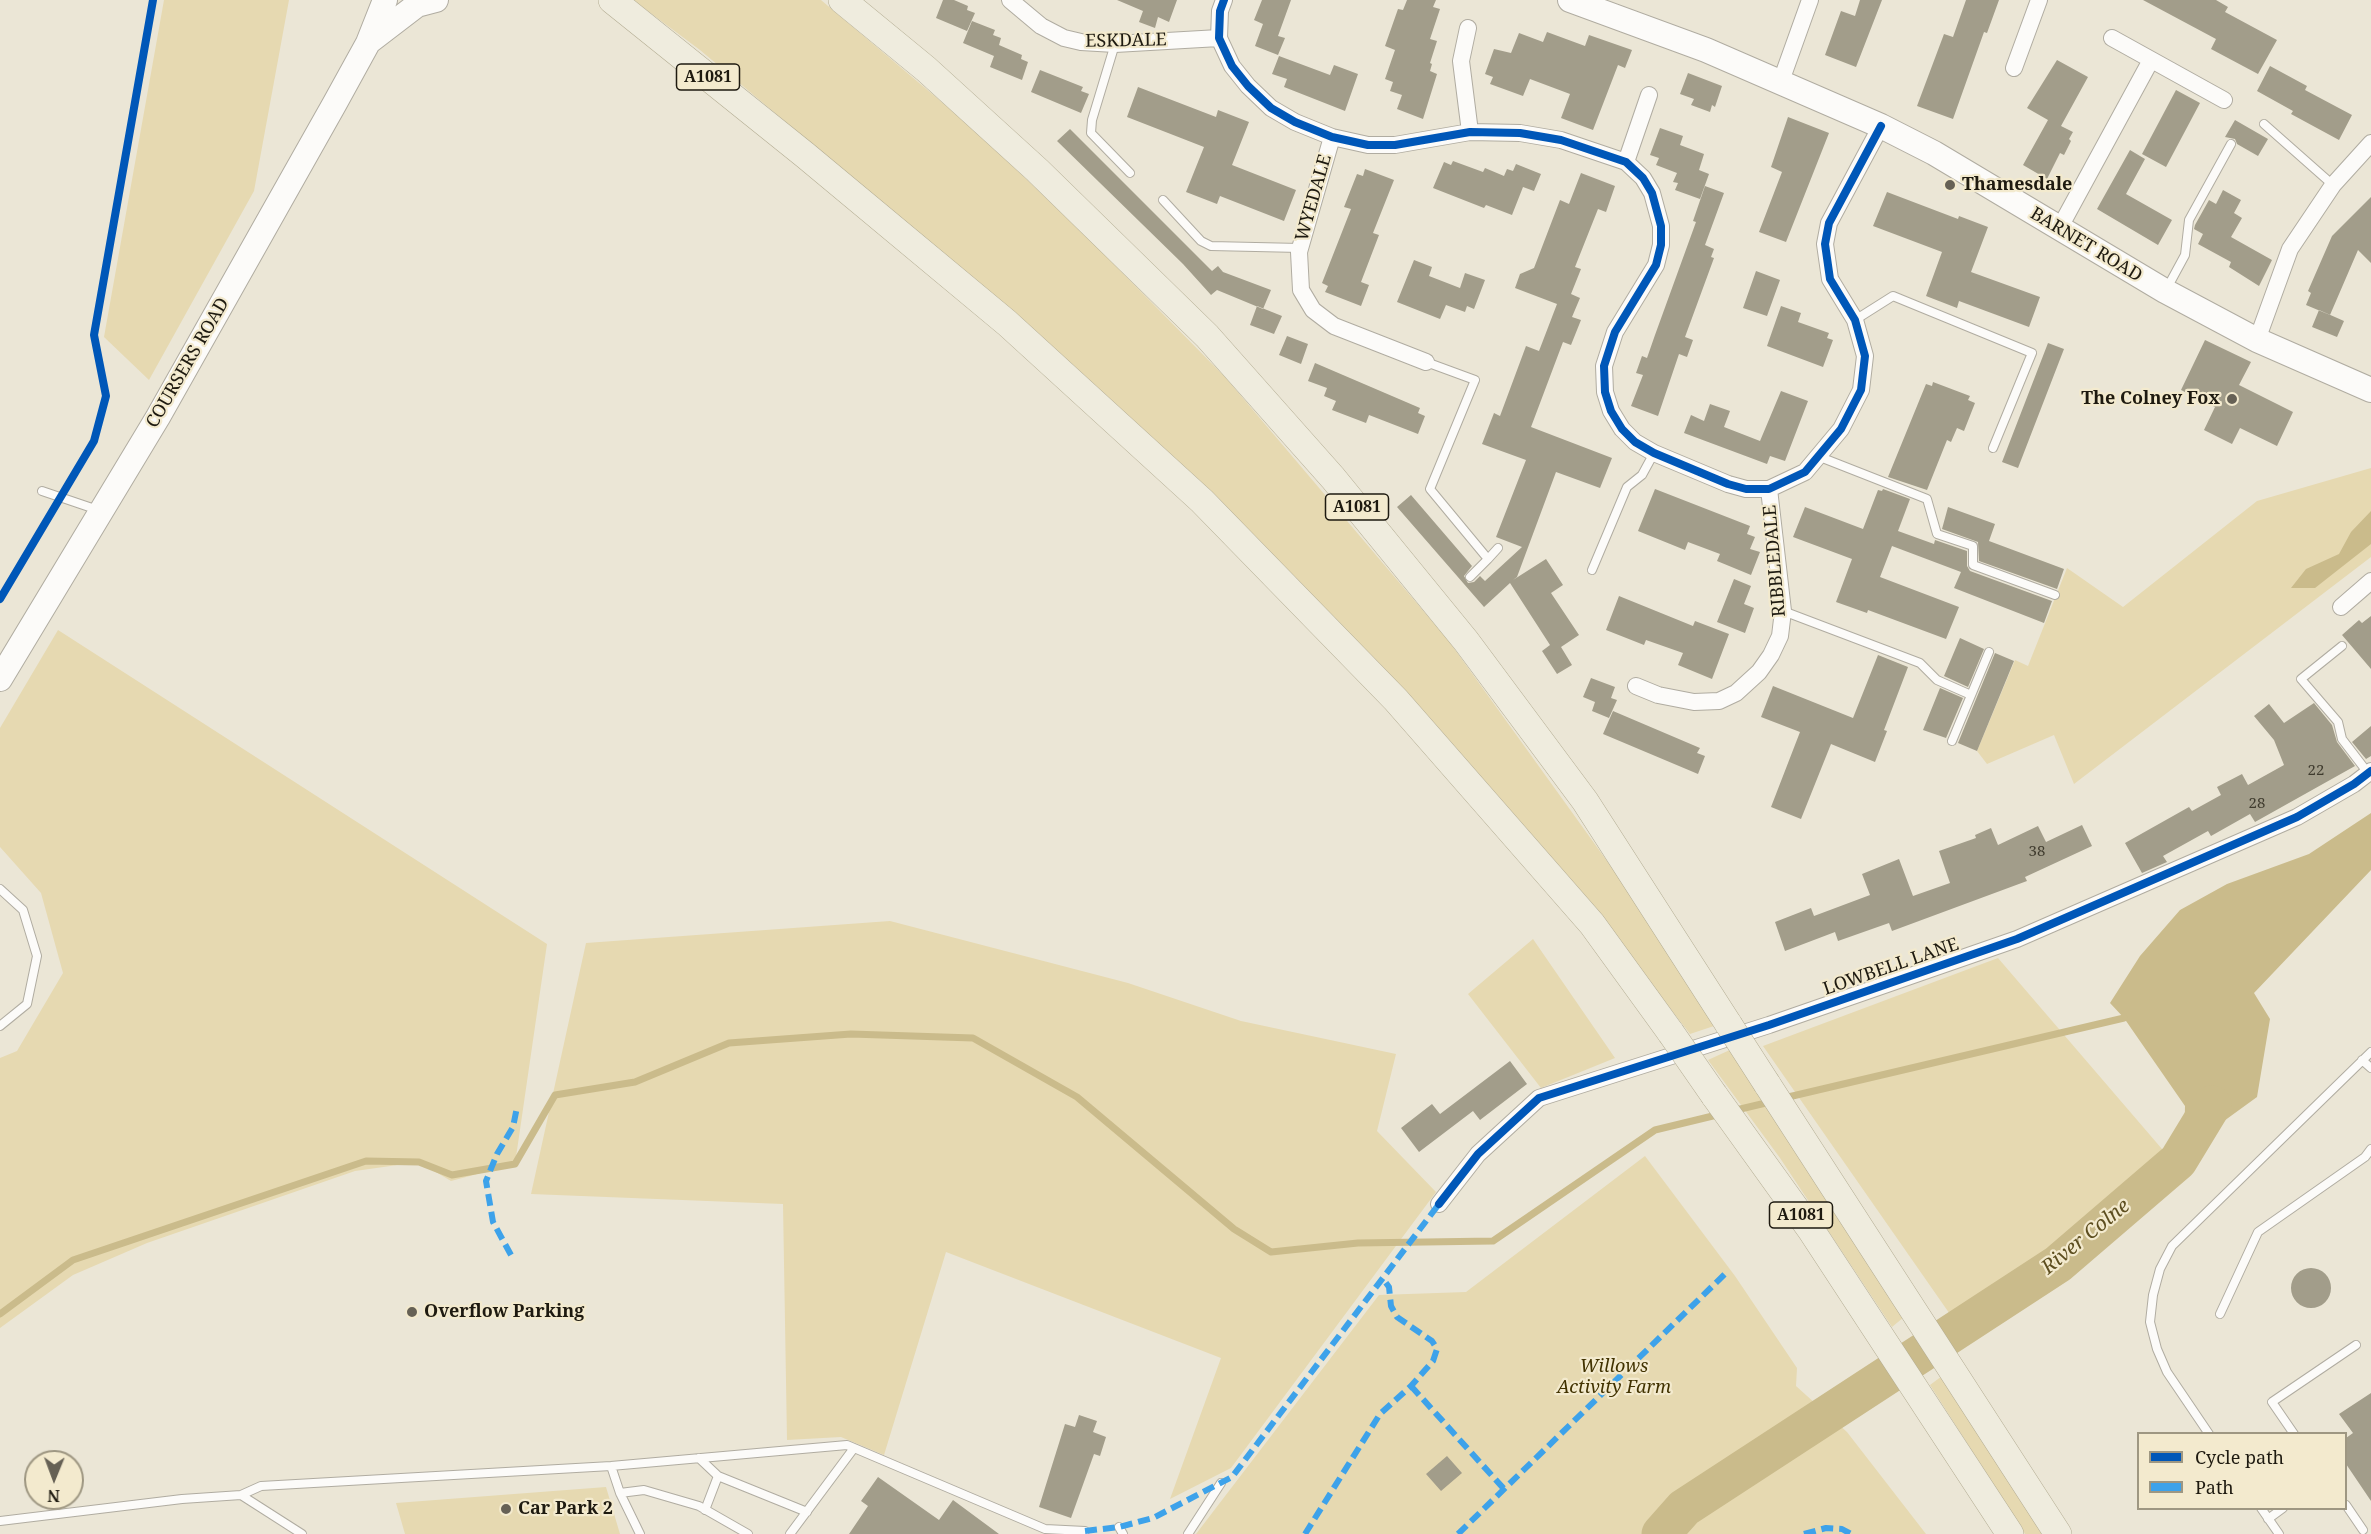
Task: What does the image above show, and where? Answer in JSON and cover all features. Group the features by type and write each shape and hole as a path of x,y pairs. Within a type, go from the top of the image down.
{"main road":[{"name":"A1081","path":"612,0 795,147 1007,323 1202,501 1396,700 1592,924 1811,1230 2010,1534"},
{"name":"A1081","path":"842,0 926,69 1046,178 1207,336 1334,478 1466,641 1585,801 2058,1534"}],"street":[{"name":"COURSERS ROAD","path":"0,680 158,417 368,43 385,0"},
{"name":"COURSERS ROAD","path":"368,43 417,5 436,0"},
{"name":"ESKDALE","path":"1010,0 1041,26 1064,38 1081,42 1114,44 1219,38"},
{"path":"1224,0 1220,11 1219,38 1232,66 1248,87 1271,108 1295,122 1332,137 1368,145 1395,145 1470,132 1520,133 1561,140 1626,162 1643,178 1652,193 1661,226 1661,245 1656,265 1615,333 1605,366 1605,392 1611,411 1622,429 1635,442 1654,453 1728,484 1746,489 1769,489 1805,472 1820,457 1854,407 1864,377 1864,356 1855,320 1830,279 1826,244 1829,223 1881,126"},
{"path":"1781,81 1810,0"},
{"path":"2014,68 2038,0"},
{"name":"BARNET ROAD","path":"1581,2 1781,81 1881,126 1934,153 2165,291 2257,340 2371,390"},
{"path":"1468,28 1461,61 1470,132"},
{"path":"2112,38 2224,100"},
{"path":"2059,229 2151,60"},
{"path":"1626,162 1649,95"},
{"name":"WYEDALE","path":"1332,137 1300,248 1300,290 1313,310 1334,326 1426,362"},
{"path":"2257,340 2290,249 2333,184 2371,143"},
{"name":"RIBBLEDALE","path":"1636,686 1658,695 1694,702 1719,701 1736,693 1759,672 1771,655 1780,636 1783,611 1769,489"},
{"path":"2341,607 2371,582"},
{"name":"LOWBELL LANE","path":"1440,1204 1478,1154 1539,1098 1769,1025 2017,939 2297,817 2354,784 2369,772"}],"lane":[{"path":"1114,44 1092,120 1091,133 1130,173"},
{"path":"2264,124 2333,184"},
{"path":"2165,291 2185,255 2189,220 2231,144"},
{"path":"1163,200 1201,241 1211,246 1300,248"},
{"path":"1855,320 1893,296 2032,353 1993,448"},
{"path":"1426,362 1474,380 1430,489 1488,559"},
{"path":"1592,570 1627,487 1642,475 1654,453"},
{"path":"1820,457 1927,500 1937,534 1973,546 1973,565 2055,595"},
{"path":"42,491 101,511"},
{"path":"1470,578 1498,548"},
{"path":"1783,611 1920,663 1937,680 1971,695"},
{"path":"2342,646 2301,679 2338,722 2342,739 2369,772"},
{"path":"1952,741 1989,652"},
{"path":"0,889 22,910 38,956 27,1004 0,1026"},
{"path":"2208,1432 2167,1372 2157,1349 2150,1322 2153,1295 2160,1269 2172,1246 2371,1052"},
{"path":"2362,1060 2371,1068"},
{"path":"2220,1314 2258,1232 2365,1157 2371,1149"},
{"path":"2293,1432 2272,1402 2356,1345"},
{"path":"0,1521 182,1499 241,1495 261,1486 611,1466 847,1445 1045,1532 1085,1531"},
{"path":"790,1534 854,1448"},
{"path":"699,1458 718,1476 807,1512"},
{"path":"611,1466 620,1493 640,1534"},
{"path":"705,1510 718,1476"},
{"path":"1188,1534 1221,1483"},
{"path":"620,1493 644,1490 705,1510 748,1534"},
{"path":"241,1495 302,1534"},
{"path":"2347,1506 2363,1530"},
{"path":"2262,1510 2279,1534"},
{"path":"2268,1519 2282,1510"}],"green space":[{"path":"164,0 289,0 254,191 149,380 104,337"},
{"path":"633,0 821,0 976,131 1092,242 1225,377 1448,640 1648,918 1714,1026 1690,1034 1616,939 1006,307 700,50"},
{"path":"2371,468 2371,557 2074,784 2054,735 1987,764 1977,751 2015,660 2028,666 2067,568 2123,607 2257,501"},
{"path":"58,630 547,944 515,1164 451,1181 419,1162 355,1171 147,1243 73,1275 0,1328 0,1058 17,1051 63,973 41,893 0,847 0,728"},
{"path":"890,921 1128,983 1241,1021 1396,1054 1377,1131 1436,1192 1231,1468 1170,1499 1221,1358 946,1252 884,1455 841,1437 787,1440 783,1204 531,1194 586,943"},
{"path":"1533,939 1615,1058 1541,1088 1468,994"},
{"path":"1998,958 2168,1156 2095,1228 1954,1320 1763,1046"},
{"path":"1732,1049 1904,1317 1892,1327 1780,1158 1708,1060"},
{"name":"Willows Activity Farm","path":"1645,1156 1735,1276 1797,1368 1796,1386 1847,1432 1926,1534 1196,1534 1379,1295 1466,1292"},
{"path":"1942,1376 2044,1534 2025,1534 1930,1385"},
{"name":"Car Park 2","path":"606,1487 620,1534 405,1534 396,1503"}],"shaded area":[{"path":"2371,511 2371,544 2315,588 2291,588 2306,569 2339,554 2351,532"},
{"path":"2371,813 2371,870 2254,993 2270,1019 2257,1097 2184,1150 2185,1106 2124,1018 2110,1003 2140,956 2180,910 2227,884 2309,854"}],"building":[{"path":"943,0 954,0 968,6 967,10 975,13 967,31 936,18"},
{"path":"1117,0 1177,0 1169,22 1158,17 1155,28 1139,22 1143,11"},
{"path":"1262,0 1291,0 1278,36 1285,38 1278,55 1255,46 1263,24 1254,20"},
{"path":"1407,0 1436,0 1433,7 1440,9 1430,39 1437,41 1430,63 1432,64 1430,71 1437,74 1423,119 1397,109 1402,95 1390,91 1393,82 1385,79 1395,50 1385,46 1398,9 1403,10"},
{"path":"1860,0 1882,0 1856,67 1825,55 1841,11 1855,16"},
{"path":"1966,0 1999,0 1987,33 1984,32 1953,119 1917,106 1944,34 1953,37"},
{"path":"2143,0 2216,0 2228,7 2225,12 2277,40 2258,74 2211,49 2216,39"},
{"path":"972,21 995,30 993,35 1001,38 999,45 1022,55 1021,59 1028,62 1022,80 990,67 994,56 963,43"},
{"path":"1547,32 1585,46 1589,35 1632,50 1625,68 1618,65 1593,130 1561,118 1570,94 1530,79 1523,96 1490,84 1493,77 1485,74 1494,49 1511,53 1519,33 1543,42"},
{"path":"1279,56 1330,75 1334,65 1358,74 1345,111 1284,87 1287,79 1272,74"},
{"path":"2057,60 2088,77 2061,126 2073,132 2069,139 2071,141 2064,155 2060,153 2047,179 2023,165 2048,120 2027,108"},
{"path":"2270,66 2307,86 2305,90 2352,115 2339,140 2291,114 2293,111 2257,91"},
{"path":"1040,70 1083,87 1081,91 1089,94 1081,113 1031,92"},
{"path":"1688,73 1722,86 1715,107 1712,105 1710,112 1691,105 1694,99 1680,94"},
{"path":"1138,87 1216,117 1218,110 1249,122 1232,165 1296,190 1284,221 1220,196 1217,204 1186,192 1204,147 1127,117"},
{"path":"2176,90 2200,103 2166,167 2142,154"},
{"path":"1788,117 1829,133 1786,242 1759,232 1782,172 1771,167"},
{"path":"2235,120 2268,139 2258,156 2237,144 2235,139 2225,137"},
{"path":"1660,128 1683,136 1680,145 1704,154 1699,170 1709,174 1700,199 1675,190 1678,183 1673,182 1677,173 1656,165 1659,158 1650,155"},
{"path":"1070,129 1212,271 1218,266 1223,272 1271,290 1263,309 1217,290 1211,295 1183,264 1057,141"},
{"path":"2130,150 2145,159 2126,194 2172,220 2158,245 2097,209"},
{"path":"1453,161 1483,172 1485,168 1504,176 1507,169 1513,171 1516,164 1541,174 1534,191 1523,187 1512,215 1486,205 1484,208 1433,188 1444,162 1451,165"},
{"path":"1365,169 1394,180 1373,233 1379,235 1361,282 1369,285 1361,306 1325,292 1328,286 1322,283 1351,209 1344,207 1357,174 1363,176"},
{"path":"1581,173 1615,186 1606,212 1598,209 1575,267 1581,269 1571,294 1580,298 1572,317 1581,320 1571,345 1563,342 1531,427 1612,458 1600,488 1556,472 1517,577 1513,580 1546,559 1563,585 1551,593 1579,635 1561,647 1572,665 1557,674 1542,651 1550,645 1510,583 1484,607 1397,507 1411,495 1472,566 1464,576 1468,583 1474,582 1480,576 1485,581 1522,547 1496,537 1526,460 1482,444 1494,413 1500,416 1526,346 1539,351 1557,304 1515,288 1520,274 1534,268 1560,200 1569,204"},
{"path":"1705,186 1724,193 1705,245 1714,249 1711,257 1714,258 1685,337 1693,340 1687,357 1679,354 1658,416 1631,406 1643,375 1636,373 1642,356 1647,358 1696,222 1693,221"},
{"path":"2223,190 2241,200 2234,213 2242,218 2231,237 2272,260 2259,286 2229,267 2231,262 2198,244 2203,234 2194,229 2195,225 2209,200 2216,204"},
{"path":"1887,192 1958,219 1959,216 1988,227 1971,272 2040,297 2029,327 1959,301 1957,308 1926,296 1942,252 1873,226"},
{"path":"2371,197 2371,263 2358,250 2330,315 2306,305 2311,293 2308,291 2332,236"},
{"path":"1414,260 1432,267 1429,276 1460,288 1465,273 1485,280 1474,309 1467,306 1465,312 1446,305 1440,319 1397,302"},
{"path":"1756,271 1780,280 1767,316 1743,308"},
{"path":"1257,306 1282,316 1274,334 1250,325"},
{"path":"1781,306 1801,313 1798,322 1829,333 1827,338 1833,340 1823,367 1767,346"},
{"path":"2319,310 2344,321 2337,337 2312,327"},
{"path":"1287,336 1308,344 1301,364 1279,355"},
{"name":"The Colney Fox","path":"2205,340 2251,362 2239,385 2293,412 2277,446 2240,428 2232,444 2204,430 2215,407 2181,390"},
{"path":"2048,343 2064,349 2018,468 2002,462"},
{"path":"1315,363 1420,408 1418,413 1425,416 1418,434 1369,415 1366,423 1332,410 1336,401 1324,396 1327,388 1308,381"},
{"path":"1933,382 1970,396 1968,400 1975,403 1964,431 1957,428 1951,442 1947,440 1927,490 1888,477 1926,384 1932,386"},
{"path":"1781,391 1808,401 1785,461 1770,456 1767,464 1684,433 1691,415 1704,421 1710,404 1730,411 1724,427 1760,441"},
{"path":"1655,489 1750,526 1747,534 1755,537 1750,549 1760,552 1751,575 1717,561 1720,554 1688,542 1685,550 1638,531"},
{"path":"1883,489 1910,499 1898,531 1934,544 1935,540 1967,551 1967,566 1970,571 2052,601 2044,623 1954,588 1961,572 1892,546 1880,577 1959,607 1946,639 1868,610 1867,613 1836,602 1852,559 1793,537 1805,507 1863,529 1878,490"},
{"path":"1948,507 1995,524 1989,541 2064,569 2057,589 1979,561 1978,542 1942,529"},
{"path":"1734,579 1751,586 1744,604 1754,608 1745,633 1717,622"},
{"path":"1619,596 1693,626 1695,621 1729,634 1712,679 1678,665 1683,653 1646,640 1644,645 1606,630"},
{"path":"2371,616 2371,669 2342,635 2359,620 2362,623"},
{"path":"1960,638 1984,649 1968,687 1944,676"},
{"path":"1995,653 2014,661 1977,751 1958,743"},
{"path":"1878,655 1908,667 1884,730 1887,731 1875,762 1831,744 1801,819 1771,807 1800,732 1761,717 1773,686 1853,718"},
{"path":"1591,678 1615,687 1611,698 1617,700 1609,718 1592,711 1595,702 1583,697"},
{"path":"1940,688 1963,698 1946,738 1923,730"},
{"path":"2314,703 2332,725 2337,742 2355,766 2255,822 2250,814 2211,836 2208,831 2163,856 2167,862 2142,873 2125,843 2189,807 2192,811 2221,795 2217,787 2242,774 2248,785 2284,765 2274,740 2254,716 2269,704 2284,723"},
{"path":"1613,711 1700,748 1697,753 1705,756 1698,774 1603,734"},
{"path":"2371,726 2371,756 2366,759 2352,742"},
{"path":"2082,825 2092,846 2025,877 2027,881 1892,931 1889,923 1838,941 1835,932 1785,951 1775,922 1811,908 1814,916 1870,895 1862,874 1899,859 1913,896 1950,883 1939,851 1976,838 1975,835 1991,828 1998,845 2038,826 2046,842"},
{"path":"1510,1061 1527,1084 1480,1120 1473,1111 1419,1152 1401,1128 1432,1104 1440,1114"},
{"path":"2311,1268 2319,1269 2325,1274 2330,1280 2330,1296 2325,1302 2319,1307 2311,1308 2303,1307 2297,1302 2292,1296 2291,1288 2292,1280 2297,1274 2303,1269"},
{"path":"2371,1393 2371,1501 2347,1465 2347,1437 2353,1433 2339,1414"},
{"path":"1079,1415 1097,1421 1093,1432 1106,1437 1100,1456 1094,1454 1071,1518 1039,1507 1065,1424 1075,1427"},
{"path":"1447,1456 1462,1473 1441,1491 1426,1474"},
{"path":"878,1477 939,1520 953,1500 999,1534 849,1534 868,1506 861,1501"}],"waterway":[{"path":"1784,1098 2124,1018"},
{"path":"0,1314 73,1260 366,1161 419,1162 452,1175 515,1164 555,1095 635,1082 729,1043 851,1034 973,1038 1077,1097 1234,1229 1271,1252 1358,1243 1493,1241 1655,1130 1721,1114"},
{"path":"1732,1111 1770,1102"},
{"name":"River Colne","path":"1661,1534 1684,1508 2058,1264 2178,1161 2212,1105"}],"marked path":[{"path":"511,1255 493,1222 486,1181 497,1154 513,1127 517,1107"},
{"path":"1085,1531 1119,1527 1153,1518 1232,1477 1439,1204"},
{"path":"1458,1534 1728,1271"},
{"path":"1305,1534 1380,1414 1411,1386 1433,1361 1437,1349 1432,1341 1397,1317 1391,1306 1389,1287 1383,1279"},
{"path":"1411,1386 1505,1490"},
{"path":"1804,1534 1826,1528 1842,1529 1851,1534"}],"cycle path":[{"path":"0,599 94,441 106,396 94,335 153,0"},
{"path":"1224,0 1220,11 1219,38 1232,66 1248,86 1271,108 1295,122 1332,137 1368,145 1395,145 1470,132 1520,133 1561,140 1626,162 1643,178 1652,193 1661,226 1661,245 1656,265 1615,332 1604,366 1605,392 1611,411 1622,429 1635,442 1654,453 1728,484 1746,489 1769,489 1805,472 1841,429 1861,390 1865,356 1855,320 1830,279 1825,244 1829,223 1881,126"},
{"path":"1439,1204 1478,1154 1539,1098 1769,1025 2017,939 2297,817 2354,784 2371,771"}],"place":[{"name":"Thamesdale","path":"1950,185"},
{"name":"The Colney Fox","path":"2232,399"},
{"name":"Overflow Parking","path":"412,1312"},
{"name":"Car Park 2","path":"506,1509"}]}
